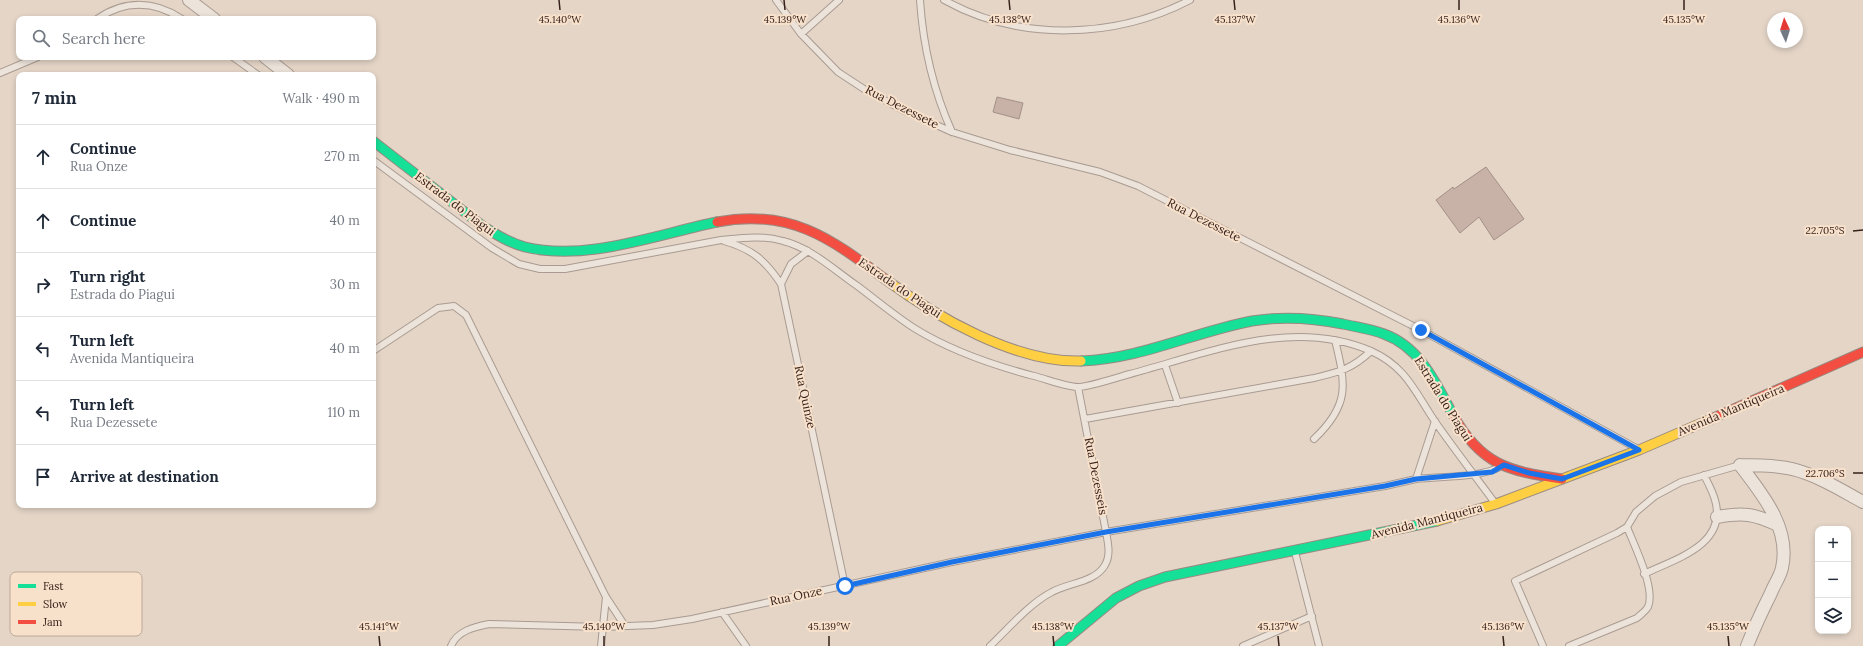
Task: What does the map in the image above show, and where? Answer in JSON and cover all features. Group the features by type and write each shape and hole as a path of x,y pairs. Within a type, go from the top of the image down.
{"street":[{"path":"189,0 210,16"},
{"path":"269,60 284,72"},
{"name":"Estrada do Piagui","path":"376,143 495,235 526,247 552,251 581,251 725,220 758,218 788,222 818,234 849,253 913,300 955,324 998,343 1041,357 1074,361 1102,361 1127,356 1239,324 1283,318 1317,319 1384,334 1405,344 1421,358 1460,428 1472,445 1487,458 1529,473 1562,479"},
{"name":"Avenida Mantiqueira","path":"1058,646 1116,598 1139,586 1165,577 1442,520 1496,504 1639,450 1863,352"},
{"path":"1740,465 1770,465 1794,469 1821,480 1863,502"},
{"path":"1740,465 1761,492 1778,524 1784,551 1782,569 1747,646"},
{"path":"1717,517 1738,514 1758,516 1778,524"}],"lane":[{"name":"Rua Dezessete","path":"776,0 801,34 838,72 867,91 903,110 952,132 1010,150 1100,172 1138,186 1421,330 1639,450"},
{"path":"801,34 839,0"},
{"path":"920,0 926,43 936,91 952,132"},
{"path":"944,0 957,7 998,22 1041,30 1084,31 1128,24 1169,11 1190,0"},
{"path":"101,16 113,7 128,2 141,1 158,4 177,16"},
{"path":"0,73 31,60"},
{"path":"237,60 254,72"},
{"path":"376,162 492,248 519,264 540,269 566,269 721,240 746,237 784,241 808,251 914,328 954,349 999,367 1078,387 1165,365 1229,345 1258,339 1290,337 1336,340 1371,351 1392,362 1411,383 1435,421 1496,504"},
{"name":"Rua Quinze","path":"721,240 753,252 771,268 782,284 845,586"},
{"path":"782,284 791,264 808,251"},
{"path":"376,349 438,308 454,306 466,315 606,596 625,626"},
{"path":"1314,439 1328,426 1338,410 1343,393 1343,370 1336,340"},
{"path":"1085,419 1314,378 1343,370 1358,363 1371,351"},
{"path":"1165,365 1178,403"},
{"name":"Rua Dezesseis","path":"990,646 1050,592 1098,574 1105,565 1109,556 1106,532 1078,387"},
{"path":"1416,479 1435,421"},
{"name":"Rua Onze","path":"451,646 453,642 462,634 474,627 489,624 602,627 653,625 692,619 952,562 1106,532 1385,486 1416,479 1474,475 1492,472 1504,465"},
{"path":"1543,646 1515,580 1590,546 1627,527 1636,512 1655,496 1681,482 1740,465"},
{"path":"1644,574 1701,546 1711,535 1717,517 1716,501 1704,475"},
{"path":"1569,646 1637,618 1645,612 1649,606 1650,596 1644,574 1627,527"},
{"path":"1294,550 1319,646"},
{"path":"601,646 606,596"},
{"path":"722,612 746,646"},
{"path":"1243,646 1312,616"}],"building":[{"path":"997,97 1023,103 1019,119 993,112"},
{"path":"1486,167 1524,219 1494,240 1479,217 1460,233 1436,200 1453,187 1454,189"}],"traffic: fast":[{"path":"376,143 484,227 509,241 525,247 548,251 597,249 622,245 717,222"},
{"path":"1081,361 1125,355 1230,326 1263,319 1286,318 1332,322 1379,332 1397,340 1408,348 1426,367 1453,415"},
{"path":"1058,646 1116,598 1139,586 1165,577 1437,521"}],"traffic: slow":[{"path":"885,279 905,294 952,322 1004,346 1056,360 1081,361"},
{"path":"1437,521 1496,504 1639,450 1711,419"}],"traffic: jam":[{"path":"717,222 743,219 766,219 788,223 827,239 885,279"},
{"path":"1711,419 1863,352"},
{"path":"1453,415 1474,445 1498,463 1526,473 1562,479"}],"route":[{"path":"845,586 952,562 1106,532 1385,486 1416,479 1474,475 1492,472 1504,465 1529,473 1562,479 1639,450 1421,330"}]}
